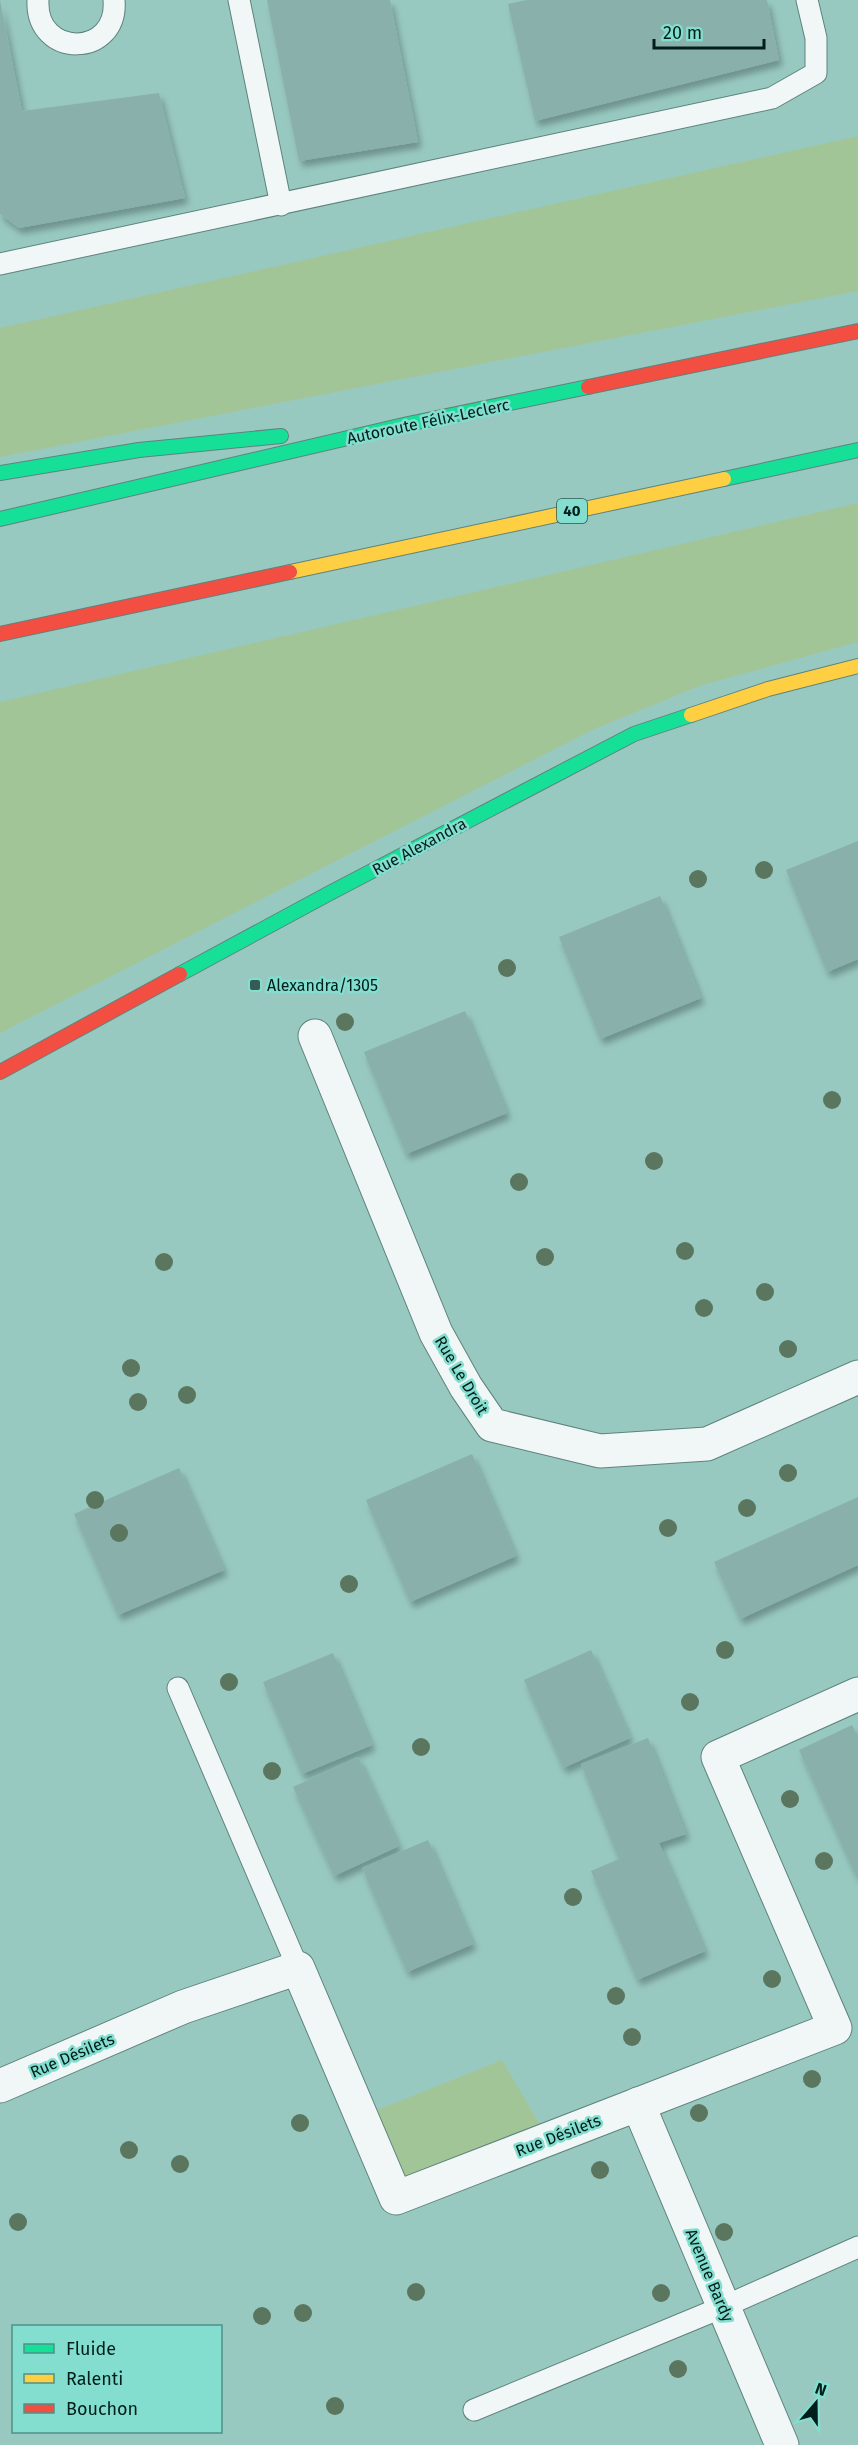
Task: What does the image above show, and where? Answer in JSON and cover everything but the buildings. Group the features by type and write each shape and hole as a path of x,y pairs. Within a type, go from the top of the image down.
{"main road":[{"name":"Autoroute Félix-Leclerc","path":"0,519 408,424 858,331"},
{"path":"0,473 139,450 408,424"},
{"name":"40","path":"0,634 858,450"},
{"name":"Rue Alexandra","path":"0,1072 319,899 634,734 768,689 858,666"}],"street":[{"name":"Rue Le Droit","path":"315,1036 436,1333 466,1387 492,1425 600,1451 707,1444 858,1377"},
{"name":"Rue Désilets","path":"0,2086 183,2007 298,1968 396,2198 835,2028 718,1757 858,1694"},
{"name":"Avenue Bardy","path":"638,2104 782,2445"}],"lane":[{"path":"38,0 39,16 48,32 57,40 70,44 83,44 95,40 105,32 112,21 114,0"},
{"path":"239,0 281,205"},
{"path":"0,264 772,98 816,73 816,38 807,0"},
{"path":"178,1688 298,1968"},
{"path":"474,2409 723,2307 858,2247"}],"green space":[{"path":"858,136 858,291 0,457 0,328"},
{"path":"858,503 858,642 702,685 592,730 0,1033 0,702"},
{"path":"502,2060 546,2135 420,2196 382,2167 360,2117"}],"traffic: fast":[{"path":"0,519 408,424 588,387"},
{"path":"0,473 139,450 281,436"},
{"path":"724,479 858,450"},
{"path":"180,974 634,734 691,715"}],"traffic: slow":[{"path":"290,572 724,479"},
{"path":"691,715 768,689 858,666"}],"traffic: jam":[{"path":"588,387 858,331"},
{"path":"0,634 290,572"},
{"path":"0,1072 180,974"}],"place":[{"name":"Alexandra/1305","path":"255,985"}]}
